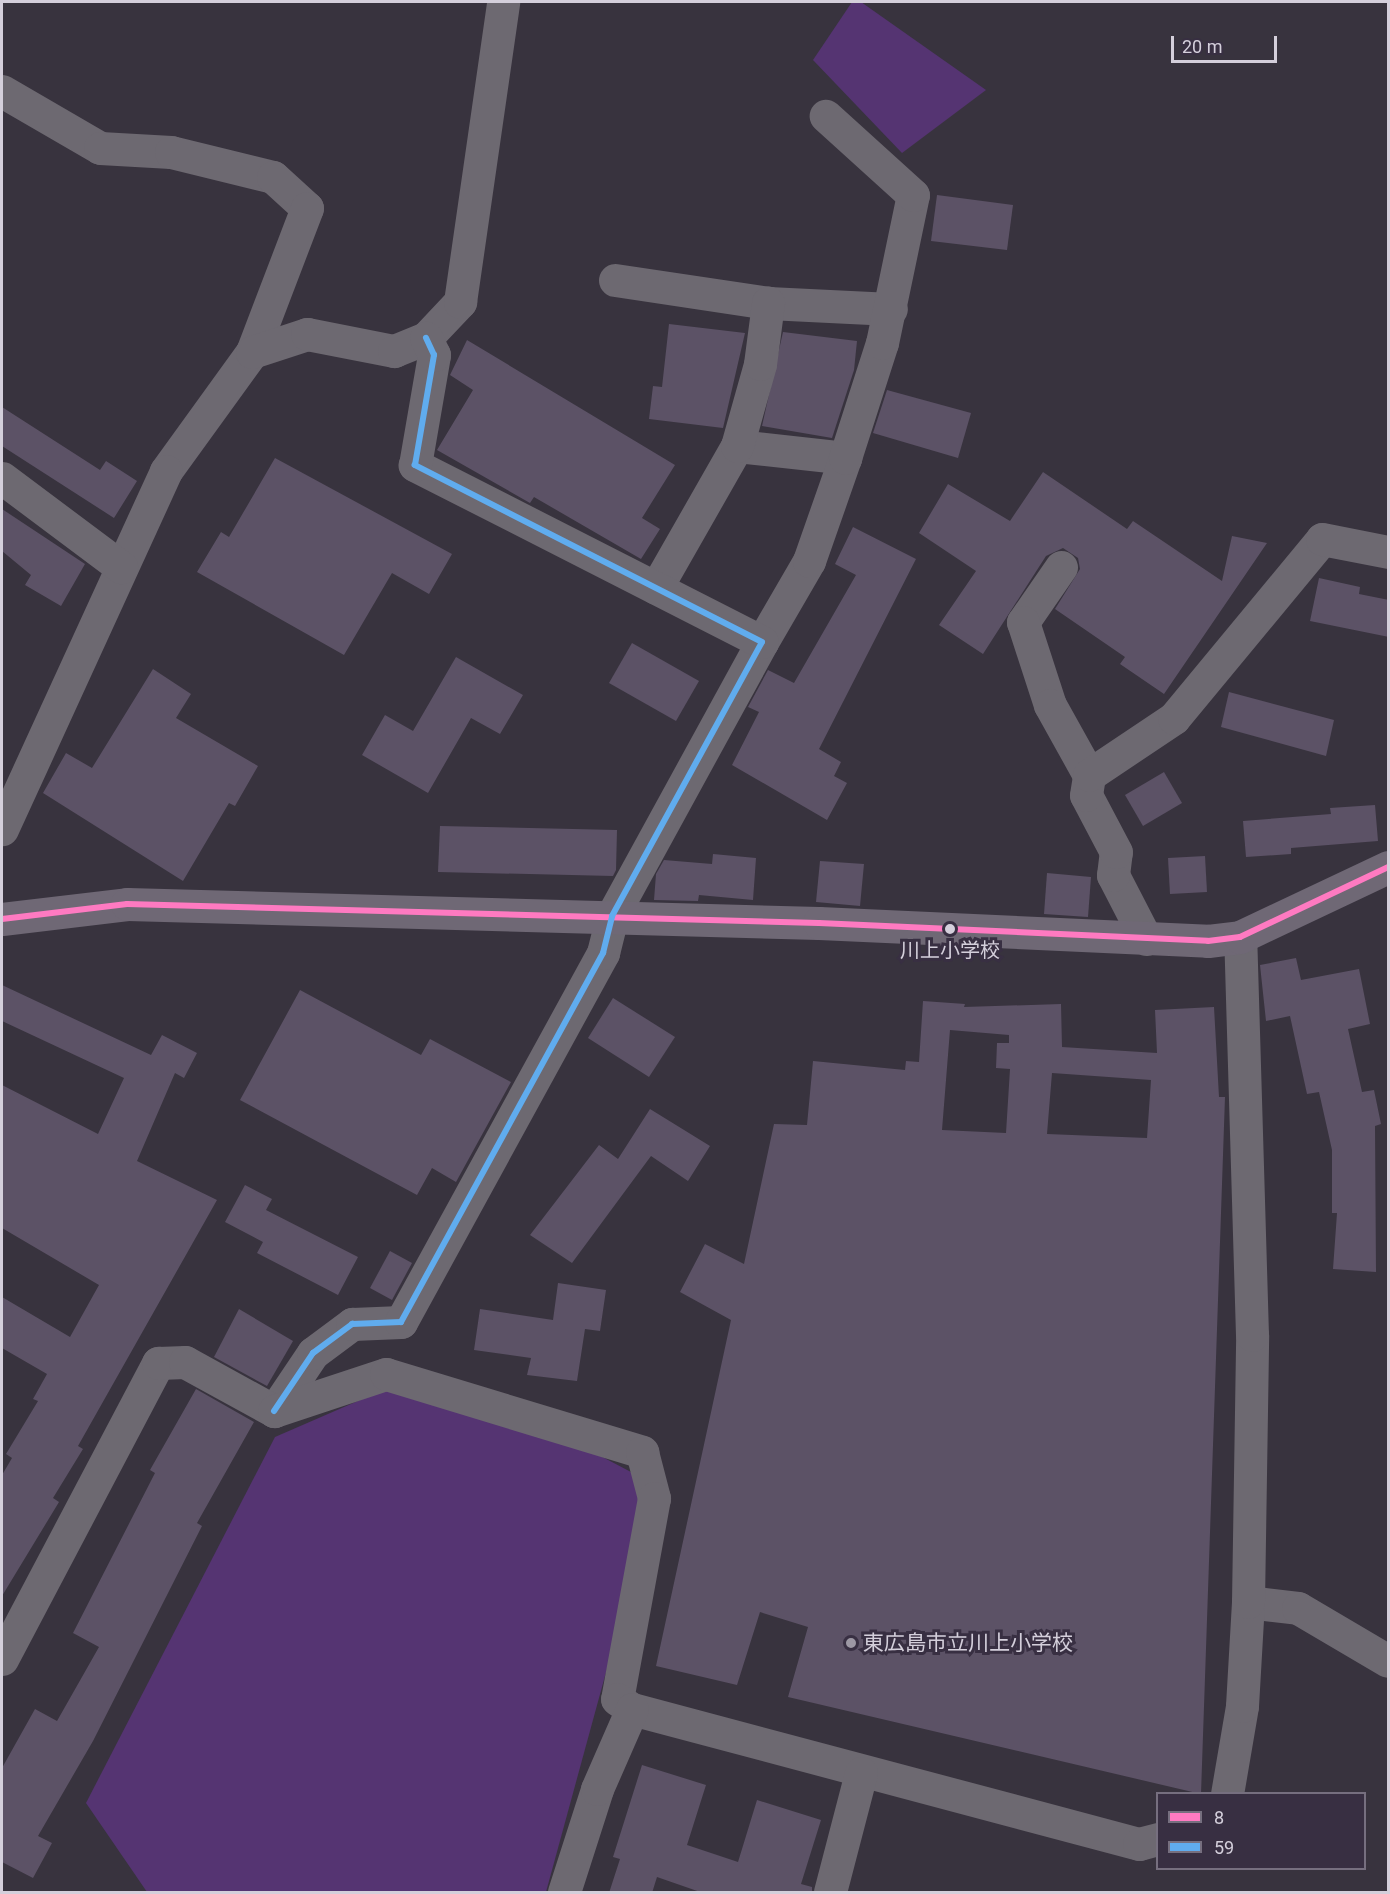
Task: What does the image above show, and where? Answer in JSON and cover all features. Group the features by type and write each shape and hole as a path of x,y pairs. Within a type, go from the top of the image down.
{"main road":[{"path":"2,919 127,904 612,916 1146,939 1240,937 1389,867"}],"street":[{"path":"252,352 307,334 394,351 426,338 460,302 503,2"},
{"path":"2,91 100,148 171,152 273,177 307,208 252,352 166,471 2,829"},
{"path":"274,1411 313,1353 352,1324 401,1322 603,953 612,916 809,561 845,458 891,309 913,195 826,116"},
{"path":"615,280 768,303 891,309"},
{"path":"656,588 737,446 760,364 768,303"},
{"path":"426,338 435,355 415,465 762,642"},
{"path":"737,446 845,458"},
{"path":"2,478 121,567"},
{"path":"1089,775 1174,718 1322,539 1389,552"},
{"path":"1061,567 1023,622 1050,705 1089,775 1086,795 1116,852 1113,875 1146,939"},
{"path":"1227,1792 1242,1706 1248,1602 1252,1335 1240,937"},
{"path":"2,1659 158,1363 185,1362 274,1411 386,1374 642,1452 654,1498 617,1699 632,1710 861,1773 1139,1844 1156,1840"},
{"path":"1248,1602 1298,1608 1389,1661"},
{"path":"564,1893 597,1789 632,1710"},
{"path":"830,1893 861,1773"}],"shaded area":[{"path":"852,2 861,2 986,90 902,153 813,60"},
{"path":"397,1384 511,1409 650,1482 614,1643 546,1892 147,1892 86,1803 275,1437"}],"building":[{"path":"937,195 1013,205 1007,250 931,241"},
{"path":"669,324 745,333 723,428 649,419 653,386 662,387"},
{"path":"783,332 857,341 854,370 832,438 762,426"},
{"path":"467,340 675,465 642,518 660,529 641,559 534,497 530,503 437,450 473,390 450,375"},
{"path":"887,390 971,413 958,458 873,433"},
{"path":"2,407 100,470 106,461 137,481 114,518 2,446"},
{"path":"275,458 452,554 429,594 392,573 344,655 197,572 221,532 229,537"},
{"path":"1043,472 1127,529 1133,521 1222,581 1232,536 1267,543 1164,694 1120,664 1125,657 1055,609 1080,569 1078,558 1063,548 1046,556 983,654 939,625 976,571 919,533 948,484 1010,521"},
{"path":"2,509 85,564 61,606 25,585 31,575 2,551"},
{"path":"853,527 916,559 819,749 841,762 834,776 847,783 827,820 732,765 759,712 748,707 768,670 794,683 856,575 835,564"},
{"path":"1319,578 1360,587 1359,594 1389,600 1389,637 1310,621"},
{"path":"632,643 699,681 676,721 609,683"},
{"path":"456,657 523,695 500,734 471,718 428,793 362,755 385,715 413,731"},
{"path":"153,669 191,694 176,718 258,766 235,806 229,803 183,881 43,793 66,753 92,768"},
{"path":"1229,692 1334,720 1326,756 1221,727"},
{"path":"1164,772 1182,803 1143,826 1125,795"},
{"path":"1375,805 1378,841 1291,848 1291,854 1246,857 1243,821 1331,814 1330,808"},
{"path":"440,826 617,830 616,870 613,876 438,872"},
{"path":"713,854 756,858 753,900 699,895 698,901 654,900 656,874 664,860 712,864"},
{"path":"1205,856 1207,892 1170,894 1168,858"},
{"path":"820,861 864,864 860,906 816,902"},
{"path":"1047,873 1091,877 1088,917 1044,914"},
{"path":"1296,958 1301,980 1359,969 1370,1024 1348,1029 1362,1092 1374,1090 1381,1124 1375,1126 1376,1272 1333,1269 1337,1213 1332,1213 1332,1150 1319,1092 1307,1094 1290,1016 1266,1021 1260,965"},
{"path":"2,985 151,1055 162,1035 197,1053 184,1078 175,1073 137,1161 217,1200 78,1446 83,1449 53,1498 59,1502 2,1596 2,1475 12,1458 6,1454 38,1401 33,1399 47,1374 2,1348 2,1297 70,1337 99,1285 2,1228 2,1085 98,1134 124,1078 2,1021"},
{"path":"300,990 421,1055 430,1039 511,1082 456,1182 432,1168 417,1195 240,1100"},
{"path":"613,998 675,1037 649,1077 588,1038"},
{"name":"東広島市立川上小学校","path":"923,1001 965,1004 964,1007 1061,1004 1062,1047 1157,1053 1155,1010 1214,1007 1219,1097 1225,1097 1201,1792 1192,1792 788,1697 808,1627 760,1612 737,1685 656,1666 731,1320 680,1292 705,1244 744,1264 774,1124 807,1125 813,1061 905,1070 906,1061 919,1062","holes":["950,1030 1009,1035 1009,1043 997,1043 996,1068 1010,1069 1006,1133 942,1130","1052,1073 1151,1080 1147,1138 1047,1134"]},
{"path":"650,1109 710,1146 688,1181 651,1156 572,1263 530,1235 599,1145 618,1159"},
{"path":"245,1185 272,1199 266,1210 358,1257 338,1295 257,1253 263,1242 225,1222"},
{"path":"390,1251 412,1263 392,1300 370,1288"},
{"path":"558,1283 606,1290 600,1331 585,1329 577,1381 527,1375 531,1358 474,1350 480,1309 553,1320"},
{"path":"239,1309 293,1341 267,1386 214,1357"},
{"path":"196,1389 254,1422 197,1523 202,1526 93,1741 38,1836 52,1843 33,1878 2,1862 2,1768 35,1709 57,1721 99,1647 73,1633 155,1473 150,1470"},
{"path":"642,1765 706,1785 687,1845 738,1862 757,1800 821,1820 801,1884 812,1887 812,1893 703,1893 657,1877 652,1893 609,1893 620,1859 613,1857"}],"transit line":[{"name":"59","path":"274,1411 313,1353 352,1324 401,1322 603,953 612,916 762,642 415,465 434,355 426,338"},
{"name":"8","path":"2,919 127,904 819,923 1208,941 1240,937 1388,867"}],"place":[{"name":"川上小学校","path":"950,929"},
{"name":"東広島市立川上小学校","path":"851,1643"}]}
